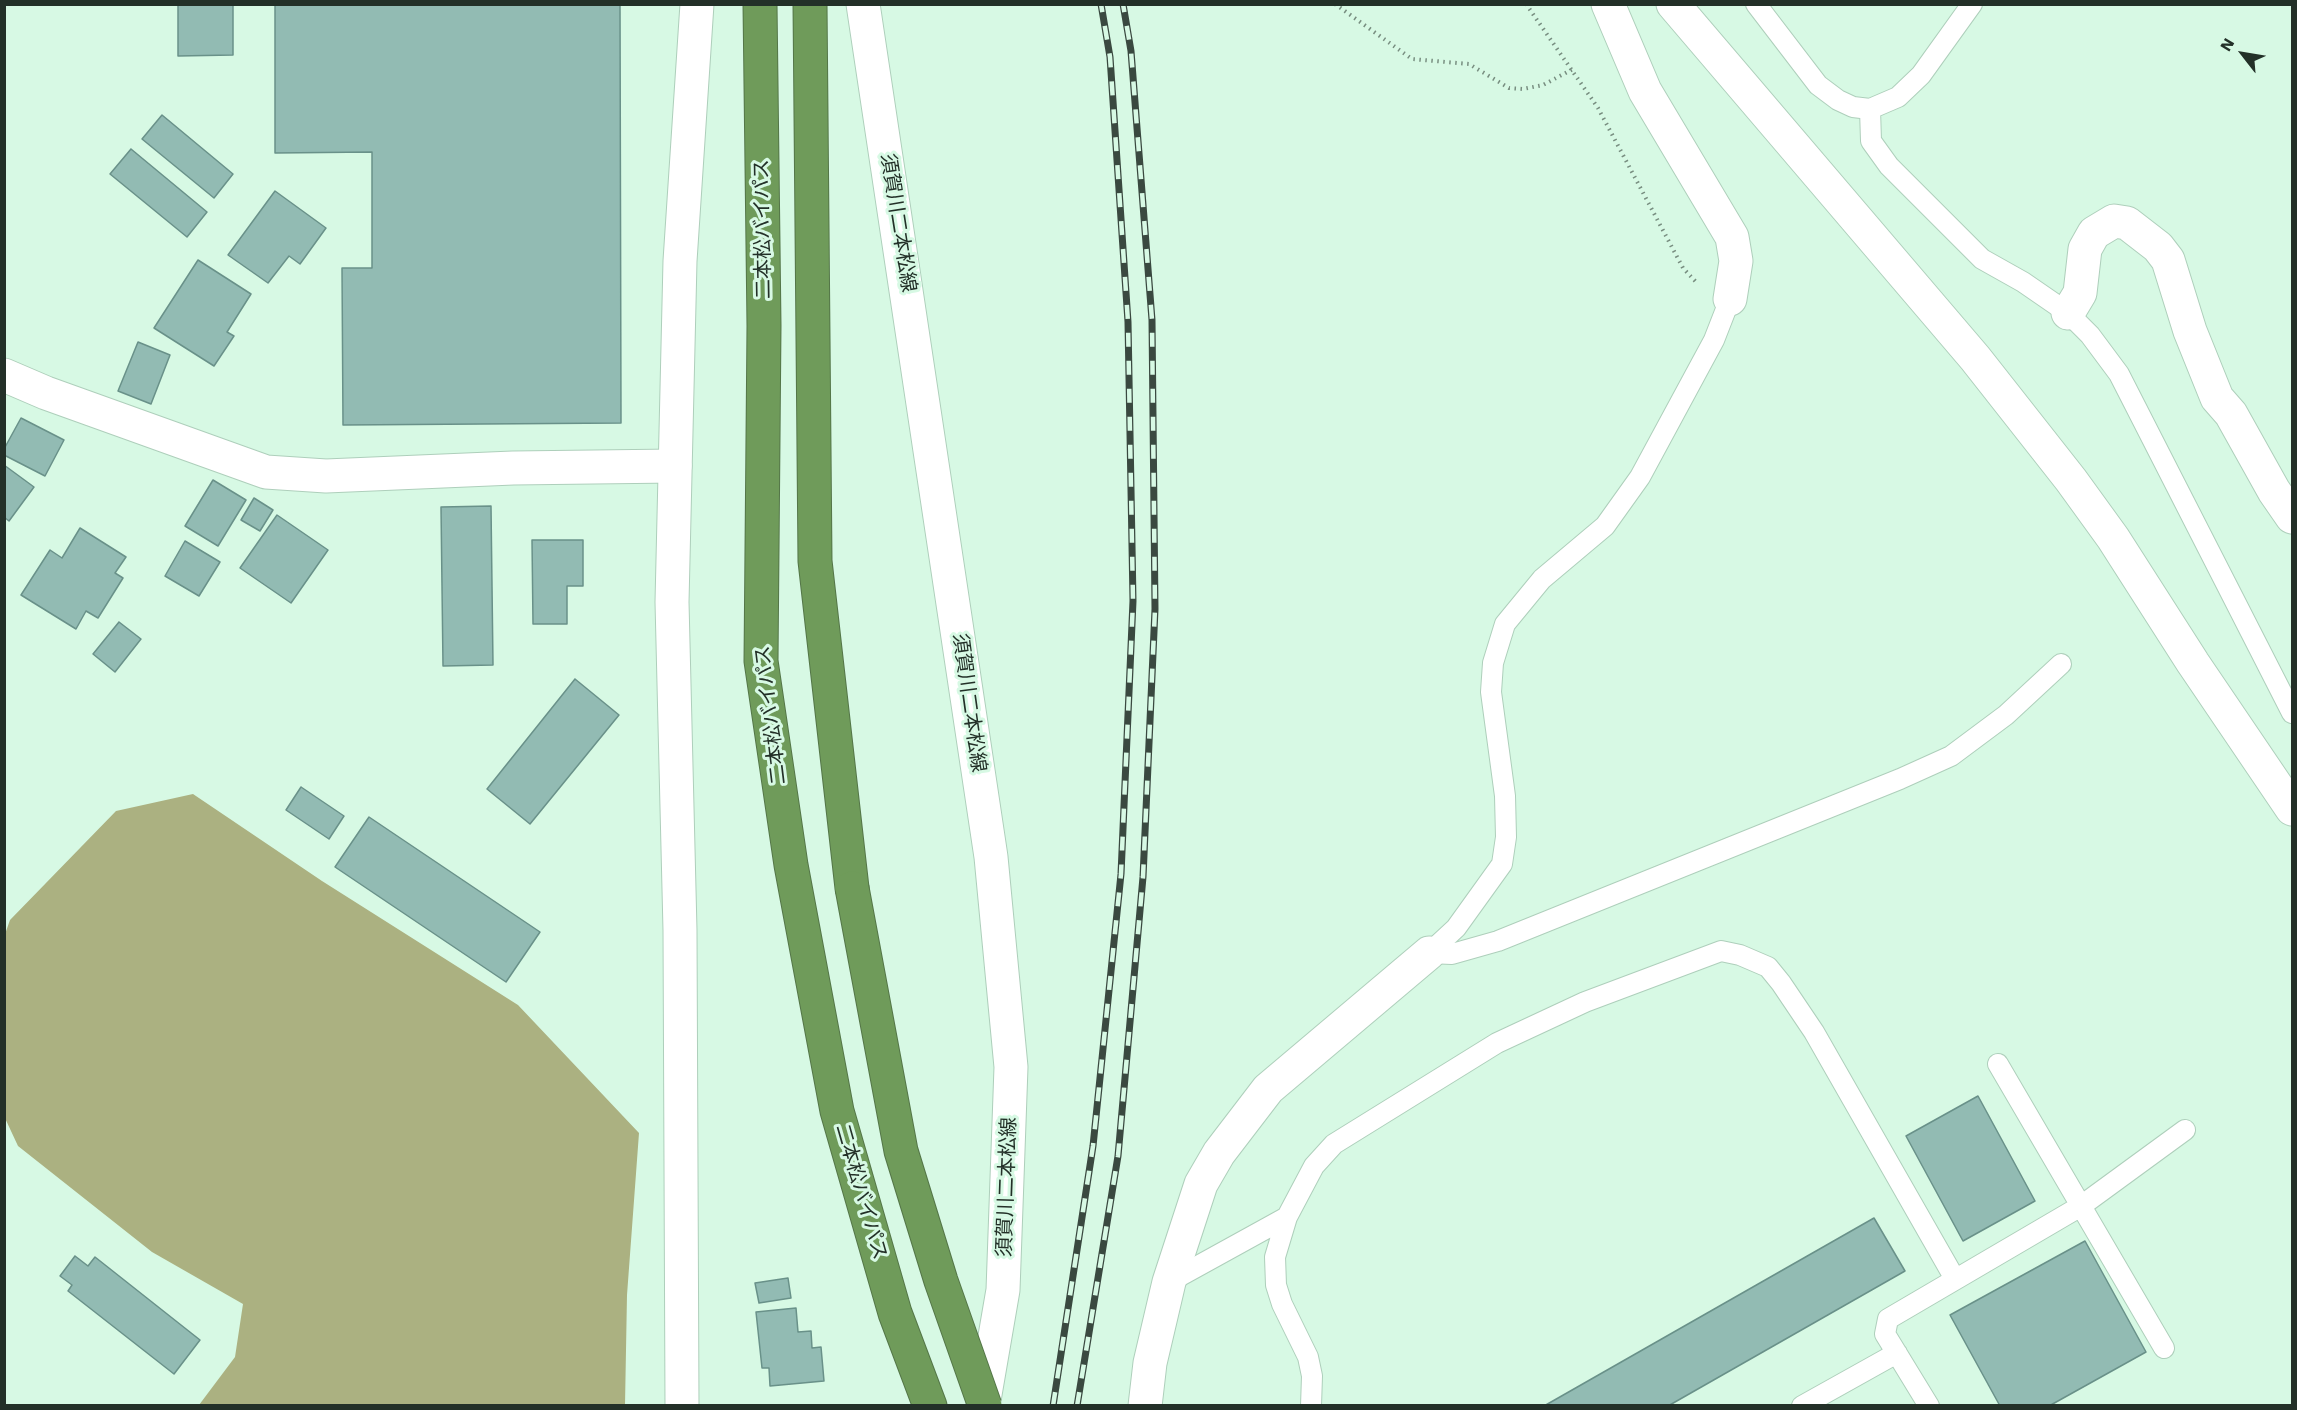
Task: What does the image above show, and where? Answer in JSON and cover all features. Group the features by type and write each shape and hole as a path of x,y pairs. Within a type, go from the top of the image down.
{"highway":[{"name":"二本松バイパス","path":"760,4 764,326 761,662 791,865 837,1111 896,1314 930,1406"},
{"path":"810,4 815,561 852,888 901,1151 941,1281 984,1406"}],"street":[{"path":"682,1406 679,918 672,602 680,261 697,4"},
{"name":"須賀川二本松線","path":"863,4 992,857 1011,1067 1004,1290 984,1406"},
{"path":"1608,4 1645,91 1732,237 1736,261 1730,298"},
{"path":"1673,4 1975,358 2071,480 2114,537 2193,663 2292,810"},
{"path":"2068,313 2080,293 2085,249 2094,233 2114,221 2127,223 2158,247 2168,260 2190,331 2217,398 2231,414 2274,491 2292,517"},
{"path":"4,375 46,393 266,472 326,476 513,468 675,466"},
{"path":"1145,1406 1150,1363 1169,1282 1201,1184 1240,1124 1269,1089 1429,953"}],"lane":[{"path":"1756,4 1818,85 1838,100 1853,107 1870,109 1898,97 1922,75 1972,4"},
{"path":"1870,109 1871,141 1889,166 1982,259 2023,282 2068,313 2090,335 2119,374 2292,712"},
{"path":"1429,953 1456,928 1502,864 1506,837 1505,796 1491,692 1493,663 1505,624 1542,579 1605,526 1640,477 1714,340 1730,298"},
{"path":"1429,953 1452,954 1498,941 1900,779 1951,756 2006,715 2061,664"},
{"path":"1311,1406 1312,1376 1308,1356 1282,1304 1276,1285 1275,1257 1287,1217 1314,1166 1334,1144 1354,1129 1497,1043 1585,1002 1721,951 1740,955 1768,967 1781,983 1814,1032 1955,1279"},
{"path":"1998,1064 2164,1348"},
{"path":"1929,1406 1885,1334 1888,1319 2081,1206 2185,1130"},
{"path":"1169,1282 1287,1217"},
{"path":"1802,1406 1897,1353"}],"path":[{"path":"1335,4 1412,59 1470,64 1509,88 1523,89 1543,85 1573,69"},
{"path":"1526,4 1573,69 1626,159 1683,268 1693,281 1730,298"}],"green space":[{"path":"193,794 322,881 518,1005 639,1133 627,1295 625,1405 199,1405 235,1357 243,1304 152,1252 18,1146 4,1116 4,937 10,920 116,811"}],"building":[{"path":"178,4 233,4 233,55 178,56"},
{"path":"275,4 620,4 621,423 343,425 342,268 372,268 372,152 275,153"},
{"path":"162,115 233,174 214,198 142,139"},
{"path":"131,149 207,212 187,237 110,174"},
{"path":"275,191 326,228 300,264 289,256 268,283 228,255"},
{"path":"198,260 251,294 227,332 234,336 214,366 154,328"},
{"path":"138,342 170,355 151,404 118,391"},
{"path":"21,418 64,440 45,476 4,455 4,449"},
{"path":"4,465 34,487 9,521 4,517"},
{"path":"213,480 246,500 218,546 185,526"},
{"path":"254,498 273,510 260,531 241,520"},
{"path":"491,506 493,665 443,666 441,507"},
{"path":"277,515 328,550 291,603 240,568"},
{"path":"80,528 126,557 115,573 123,578 98,618 86,611 76,629 21,595 50,550 62,558"},
{"path":"532,540 583,540 583,586 567,586 567,624 533,624"},
{"path":"185,541 220,562 199,596 165,576"},
{"path":"119,622 141,639 115,672 93,654"},
{"path":"575,679 619,715 530,824 487,789"},
{"path":"301,787 344,816 329,839 286,810"},
{"path":"369,817 540,932 506,982 335,867"},
{"path":"1978,1096 2035,1201 1963,1241 1906,1136"},
{"path":"1874,1218 1905,1271 1668,1406 1544,1406"},
{"path":"2085,1241 2146,1352 2049,1406 2000,1406 1950,1315"},
{"path":"75,1256 88,1266 95,1257 200,1340 174,1374 68,1291 72,1285 60,1276"},
{"path":"788,1278 791,1298 759,1303 755,1283"},
{"path":"796,1308 798,1332 811,1331 812,1348 821,1347 824,1381 770,1386 769,1368 762,1368 756,1312"}],"railway":[{"path":"1053,1406 1093,1146 1121,874 1133,601 1128,322 1110,57 1101,4"},
{"path":"1077,1406 1118,1156 1143,877 1155,609 1152,320 1131,51 1123,4"}]}
